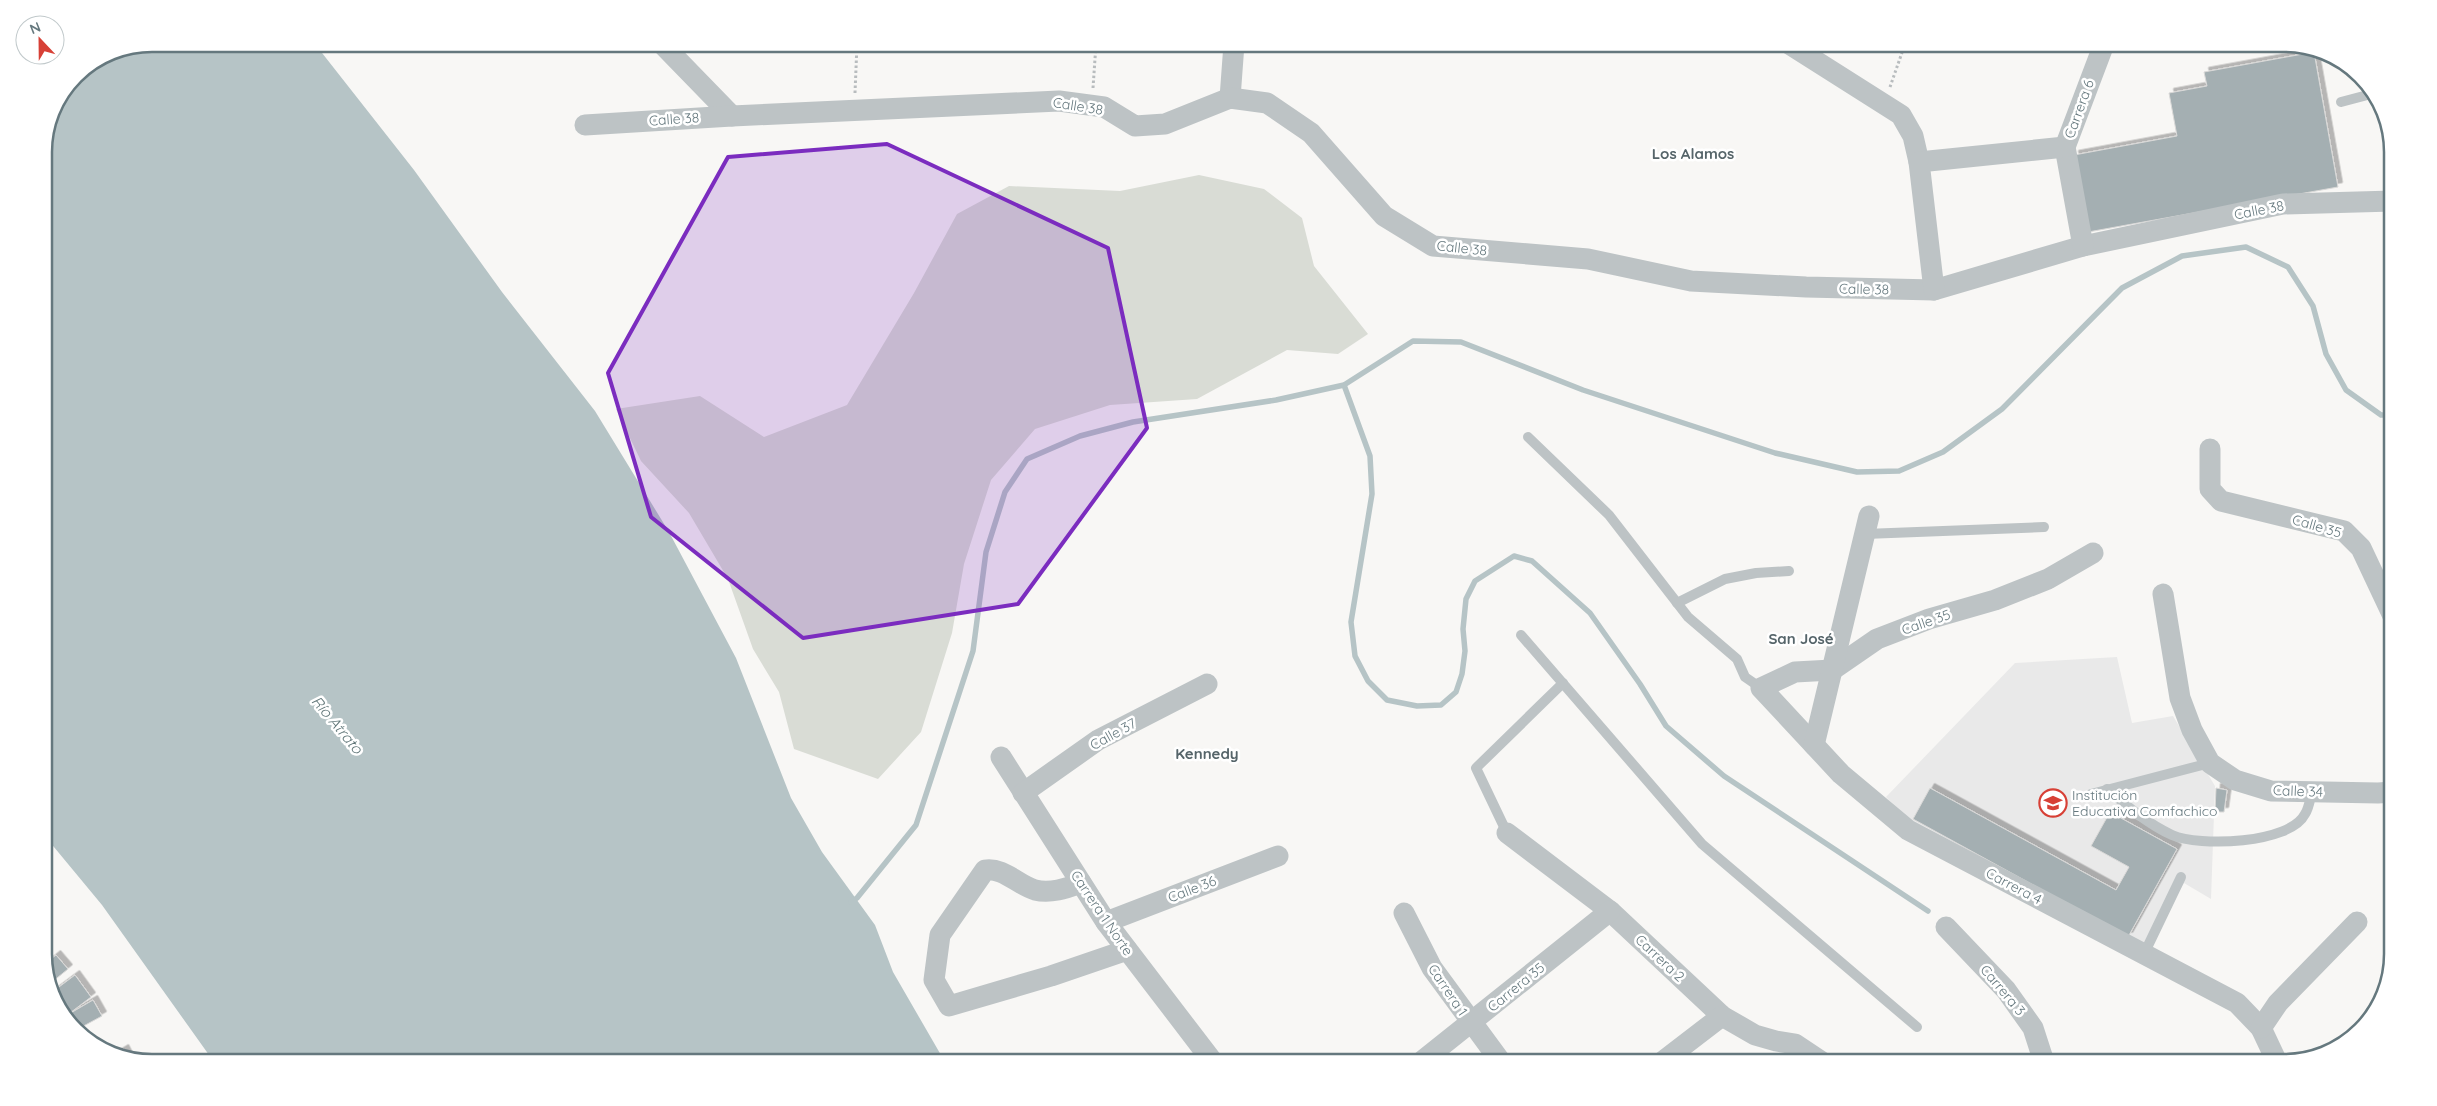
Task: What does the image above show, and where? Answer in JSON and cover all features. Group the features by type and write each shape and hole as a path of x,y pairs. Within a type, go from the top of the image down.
{"street":[{"path":"670,52 732,116"},
{"path":"1230,98 1233,52"},
{"path":"1802,52 1901,115 1913,136 1919,162 1934,290"},
{"path":"1822,52 1822,65"},
{"name":"Carrera 6","path":"2065,147 2101,52"},
{"name":"Calle 38","path":"585,125 732,116 1059,101 1104,107 1135,126 1165,124 1230,98 1267,103 1311,133 1384,216 1433,246 1588,260 1691,281 1806,287 1934,290 2082,246 2283,204 2384,201"},
{"path":"1919,162 2065,147 2082,246"},
{"name":"Calle 35","path":"2210,449 2210,489 2221,501 2344,530 2361,548 2384,597"},
{"path":"1814,745 1867,525"},
{"name":"Calle 35","path":"1832,670 1877,639 1929,619 2013,593 2048,579 2093,553"},
{"path":"2163,594 2180,698 2192,730 2210,763"},
{"path":"1760,688 1795,672 1832,670"},
{"name":"Calle 37","path":"1024,793 1098,740 1207,684"},
{"name":"Carrera 4","path":"1760,688 1841,774 1908,830 2237,1003 2261,1028 2273,1054"},
{"name":"Carrera 1 Norte","path":"1001,757 1106,922 1200,1054"},
{"name":"Calle 34","path":"2210,763 2235,780 2271,792 2384,792"},
{"name":"Carrera 2","path":"1507,833 1610,911 1722,1016 1755,1035 1795,1044 1810,1054"},
{"name":"Calle 36","path":"1106,922 1278,856"},
{"path":"1081,883 1060,891 1036,890 993,869 985,870 940,936 934,980 949,1006 1051,976 1127,950"},
{"name":"Carrera 35","path":"1432,1054 1610,911"},
{"name":"Carrera 1","path":"1404,913 1432,968 1495,1054"},
{"path":"2261,1028 2278,1003 2357,922"},
{"name":"Carrera 3","path":"1946,928 2006,990 2033,1028 2041,1054"},
{"path":"1672,1054 1722,1016"}],"lane":[{"path":"2341,102 2366,95"},
{"path":"1528,437 1609,515 1677,603 1708,636 1737,659 1745,677 1760,688"},
{"path":"1867,525 2044,527"},
{"path":"1677,603 1725,578 1756,573 1789,571"},
{"path":"1521,635 1702,844 1917,1027"},
{"path":"1507,833 1476,768 1563,683"},
{"path":"2091,794 2107,788 2210,763"},
{"path":"2107,788 2138,815 2174,836 2207,840 2245,840 2277,835 2290,828 2305,815 2312,792"},
{"path":"2144,954 2180,877"}],"path":[{"path":"855,110 857,52"},
{"path":"1092,106 1095,52"},
{"path":"1884,104 1902,52"}],"highlighted area":[{"path":"887,144 1108,248 1147,428 1018,604 803,638 651,517 608,373 728,157"}],"shaded area":[{"path":"1199,175 1264,189 1302,218 1314,266 1368,334 1338,354 1287,350 1197,399 1110,405 1035,429 991,480 964,564 952,633 921,732 878,779 794,749 779,692 753,649 728,579 689,513 641,461 616,409 700,396 764,437 847,405 914,293 957,214 1009,186 1120,191"},
{"name":"Institución Educativa Comfachico","path":"2117,657 2132,723 2173,716 2215,786 2211,899 2184,883 2146,949 1909,822 1886,797 2015,663"}],"water":[{"name":"Río Atrato","path":"153,52 321,52 414,170 502,292 595,411 669,532 736,658 791,798 822,852 875,925 893,972 940,1054 208,1054 102,905 53,846 53,140 56,127 69,97 87,77 114,60 133,54"}],"building":[{"path":"2303,54 2315,58 2338,187 2088,232 2074,155 2177,136 2169,93 2207,86 2204,72"},
{"path":"1930,788 2116,890 2129,867 2091,846 2110,812 2177,849 2128,937 1913,819"},
{"path":"2216,788 2227,790 2224,812 2215,812"},
{"path":"56,955 68,969 56,979 54,973 53,957"},
{"path":"75,975 91,997 72,1012 59,987"},
{"path":"93,1000 102,1016 84,1026 72,1012"}],"waterway":[{"path":"851,902 857,898 916,825 973,651 986,552 1005,492 1027,459 1080,436 1133,422 1276,400 1344,385 1413,341 1461,342 1583,390 1775,453 1857,472 1899,471 1943,452 2002,409 2122,288 2182,256 2246,247 2288,267 2313,306 2326,354 2346,390 2381,415 2384,415"},
{"path":"1344,385 1370,456 1372,494 1351,622 1355,656 1368,681 1387,700 1417,706 1441,705 1456,692 1462,674 1465,651 1463,629 1466,599 1475,581 1514,556 1532,561 1590,613 1640,684 1666,726 1724,776 1928,911"}],"place":[{"name":"Institución Educativa Comfachico","path":"2053,803"}],"district":[{"name":"Los Alamos","path":"1693,154"},
{"name":"San José","path":"1801,639"},
{"name":"Kennedy","path":"1207,754"}]}
